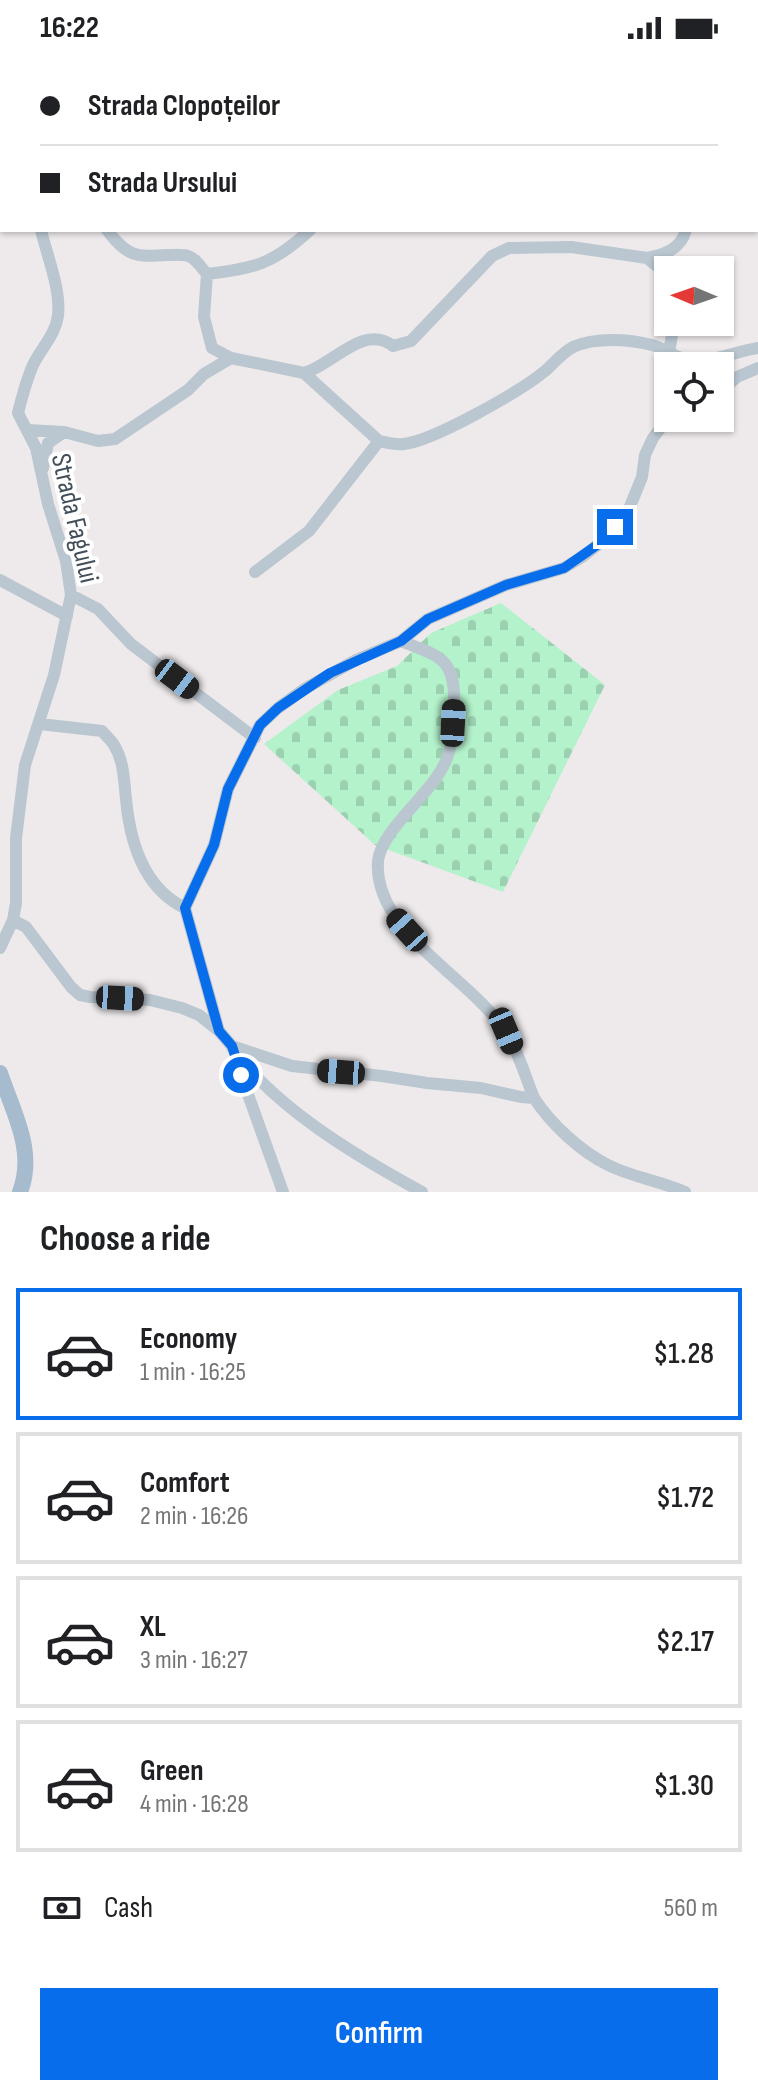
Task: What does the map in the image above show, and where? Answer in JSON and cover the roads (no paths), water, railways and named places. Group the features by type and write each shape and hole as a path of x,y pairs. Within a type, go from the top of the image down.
{"main road":[{"path":"0,1073 25,1147 27,1167 20,1192"}],"street":[{"name":"Strada Fagului","path":"0,948 13,920 16,903 16,838 25,765 40,724 71,595 66,561 48,504 42,470 18,413 34,362 47,345 58,314 41,232"},
{"path":"109,232 127,252 138,257 189,256 207,274 204,317 212,348 204,374"},
{"path":"207,274 255,268 290,249 308,232"},
{"path":"212,348 231,358 304,373 317,369 367,339 384,339 393,346 411,341 501,250 571,247 647,258 664,254 677,246 686,232"},
{"path":"647,258 654,264"},
{"path":"304,373 379,441 405,444 426,438 473,415 544,372 570,349 584,343 601,340 628,342 652,345 667,352"},
{"path":"734,353 758,348"},
{"path":"27,430 64,432 98,441 115,439 231,358"},
{"path":"734,379 758,368"},
{"path":"42,470 48,443 64,432"},
{"path":"219,1031 185,908 214,845 228,789 260,725 306,688 356,660 401,641 428,619 506,585 564,568 600,543 629,509 642,477 649,446 658,432"},
{"path":"255,572 309,531 379,441"},
{"path":"0,580 67,616"},
{"path":"71,595 98,609 131,644 255,738"},
{"path":"401,641 441,657 452,676 452,744 442,770 420,801 392,831 378,858 381,888 392,914 422,947 467,987 506,1031 534,1098 546,1116 608,1165 685,1192"},
{"path":"40,724 102,731 115,746 124,776 130,831 139,861 166,897 185,908"},
{"path":"13,920 26,927 80,995 168,1004 199,1015 219,1031 248,1070 303,1117 422,1192"},
{"path":"232,1046 292,1066 481,1088 534,1098"},
{"path":"232,1046 249,1104 283,1192"}]}
